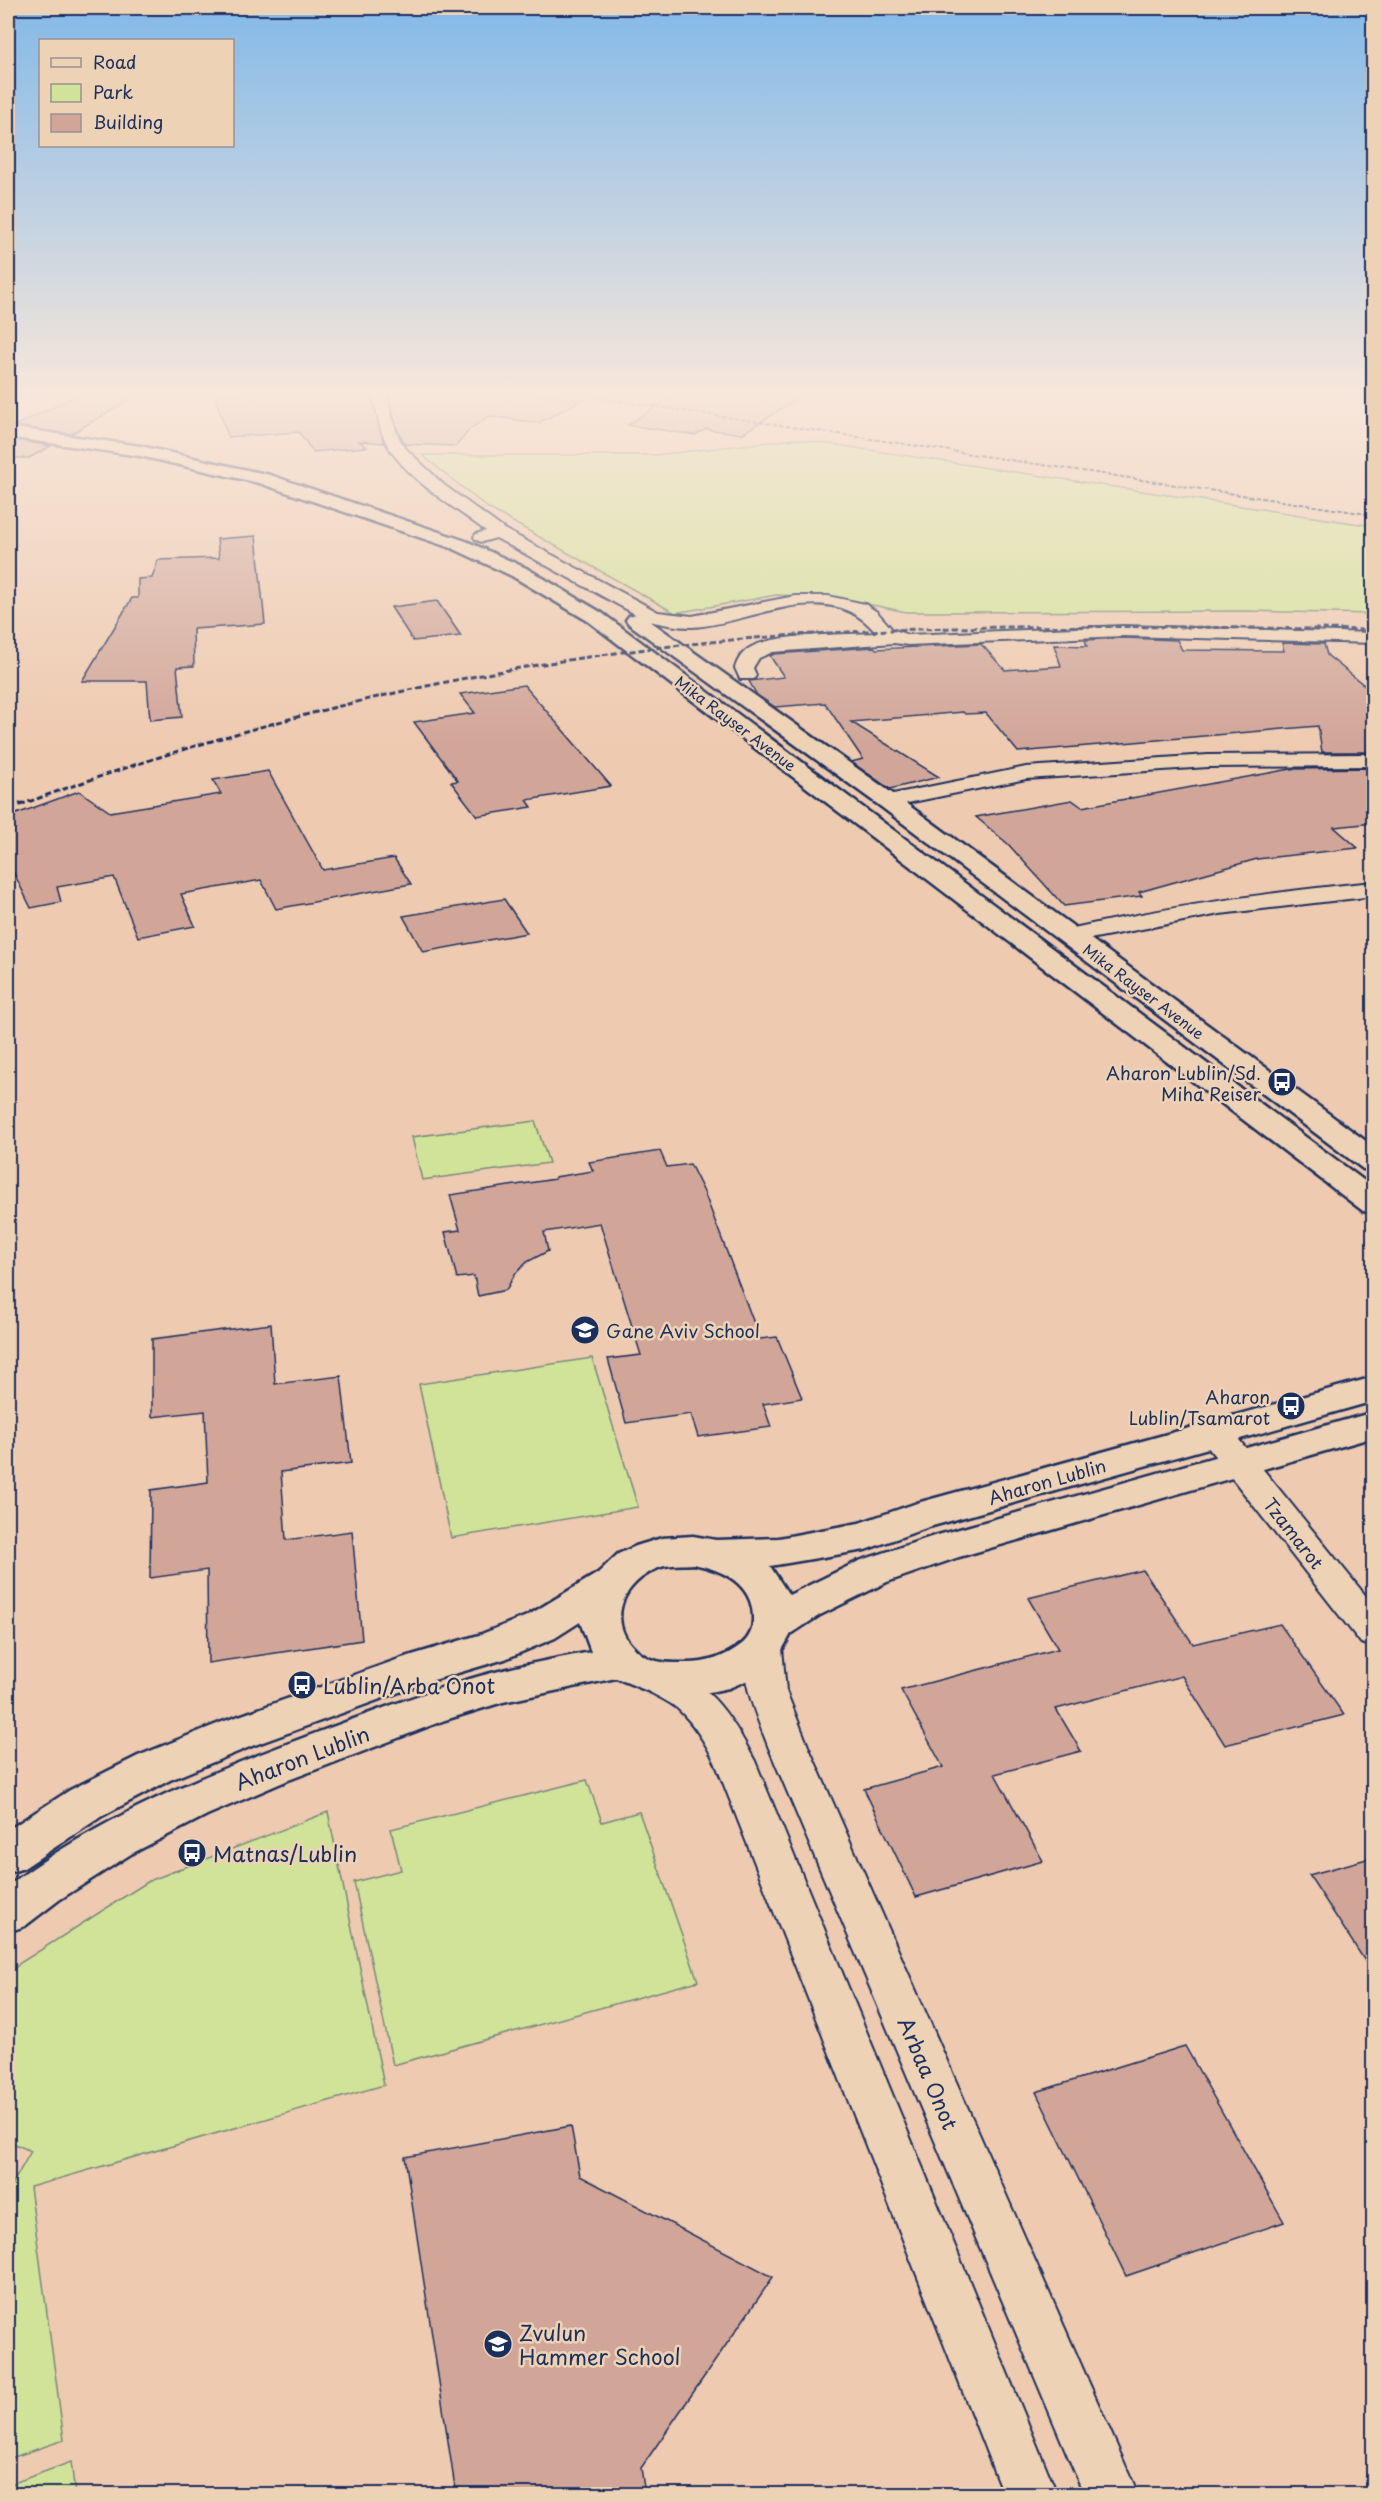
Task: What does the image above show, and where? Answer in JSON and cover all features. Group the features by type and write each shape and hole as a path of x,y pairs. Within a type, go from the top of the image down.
{"street":[{"name":"Mika Rayser Avenue","path":"355,510 460,545 519,572 595,617 1374,1204"},
{"name":"Mika Rayser Avenue","path":"406,510 490,534 623,611 888,801 1374,1162"},
{"path":"462,510 490,534 663,620 697,621 793,601 831,601 861,609 891,638"},
{"path":"747,675 744,668 745,663 753,653 760,649 778,645 891,638 908,640 1124,631 1374,638"},
{"path":"888,801 1026,773 1208,761 1374,760"},
{"path":"1069,936 1148,918 1285,897 1374,889"},
{"name":"Aharon Lublin","path":"718,1554 779,1552 865,1536 917,1517 1374,1389"},
{"name":"Aharon Lublin","path":"769,1636 796,1609 835,1589 939,1549 1374,1424"},
{"name":"Tzamarot","path":"1215,1433 1374,1633"},
{"path":"8,1854 86,1803 154,1768 237,1734 417,1669 490,1648 541,1627 609,1584 625,1569 645,1558 669,1551 693,1550 718,1554 747,1569 767,1590 774,1607 769,1636 748,1663 728,1673 704,1680 678,1680 638,1669"},
{"path":"609,1584 600,1603 599,1623 607,1644 638,1669 690,1697 716,1726 735,1761 1030,2494"},
{"name":"Arbaa Onot","path":"769,1636 768,1690 788,1746 1111,2494"},
{"name":"Aharon Lublin","path":"8,1912 112,1839 176,1807 255,1773 458,1700 504,1686 638,1669"}],"green space":[{"path":"491,510 1265,510 1373,526 1373,614 1247,611 906,612 835,597 776,595 675,613"},
{"path":"535,1121 549,1163 422,1180 412,1137"},
{"path":"592,1358 638,1507 451,1538 419,1384"},
{"path":"587,1780 602,1822 639,1812 698,1981 393,2065 354,1882 401,1870 391,1829"},
{"path":"328,1812 384,2085 30,2187 64,2440 8,2459 8,2192 31,2151 8,2141 8,1975 20,1963 149,1881"},
{"path":"71,2462 75,2494 8,2494 8,2485"}],"building":[{"path":"256,536 265,624 193,629 194,666 177,667 182,717 150,720 147,681 82,681 132,598 138,598 138,579 152,578 158,560 219,558 217,539"},
{"path":"437,601 461,636 413,641 391,607"},
{"path":"1123,638 1177,640 1182,650 1284,651 1282,643 1324,644 1327,655 1374,693 1374,752 1322,752 1318,726 1018,752 986,713 965,714 963,712 851,722 939,777 890,789 851,762 863,759 825,703 775,707 757,695 749,681 784,677 770,656 774,654 874,647 876,649 981,644 1005,670 1061,666 1054,645 1087,646 1085,640"},
{"path":"524,685 611,786 527,800 532,807 477,816 451,782 458,781 414,722 475,713 460,694"},
{"path":"1374,768 1374,823 1334,827 1358,848 1257,859 1139,892 1142,896 1064,906 1008,844 976,817 1072,800 1082,807 1291,769"},
{"path":"268,771 323,870 394,858 411,884 276,909 261,880 181,894 195,926 138,937 114,877 57,887 61,902 31,908 8,861 8,817 79,791 110,812 221,794 213,780"},
{"path":"504,899 527,933 423,952 403,916"},
{"path":"660,1151 667,1167 690,1164 704,1192 760,1339 777,1337 802,1398 763,1404 771,1427 698,1437 691,1414 626,1423 608,1359 641,1355 600,1223 544,1232 548,1251 527,1262 515,1274 506,1290 478,1296 474,1276 457,1278 445,1232 460,1230 450,1195 555,1179 555,1177 593,1171 589,1162"},
{"path":"271,1324 275,1384 341,1376 351,1463 281,1472 286,1540 352,1531 362,1640 208,1663 207,1570 150,1578 151,1490 208,1482 205,1411 152,1417 152,1339"},
{"path":"1143,1570 1193,1644 1280,1624 1344,1715 1225,1745 1182,1676 1056,1709 1081,1751 995,1774 1043,1861 916,1897 864,1789 943,1767 901,1690 1058,1649 1028,1598"},
{"path":"1374,1857 1374,1975 1309,1875"},
{"path":"1185,2046 1284,2222 1126,2276 1036,2092"},
{"path":"571,2126 580,2176 773,2277 641,2468 645,2494 456,2494 405,2157"}],"railway":[{"path":"1339,510 1374,515"},
{"path":"20,805 177,751 337,707 499,672 663,647 840,632 929,629 1196,627 1374,630"},
{"path":"8,809 24,803"}],"place":[{"name":"Aharon Lublin/Sd. Miha Reiser","path":"1282,1082"},
{"name":"Gane Aviv School","path":"585,1330"},
{"name":"Aharon Lublin/Tsamarot","path":"1291,1406"},
{"name":"Lublin/Arba Onot","path":"302,1685"},
{"name":"Matnas/Lublin","path":"192,1853"},
{"name":"Zvulun Hammer School","path":"498,2344"}]}
